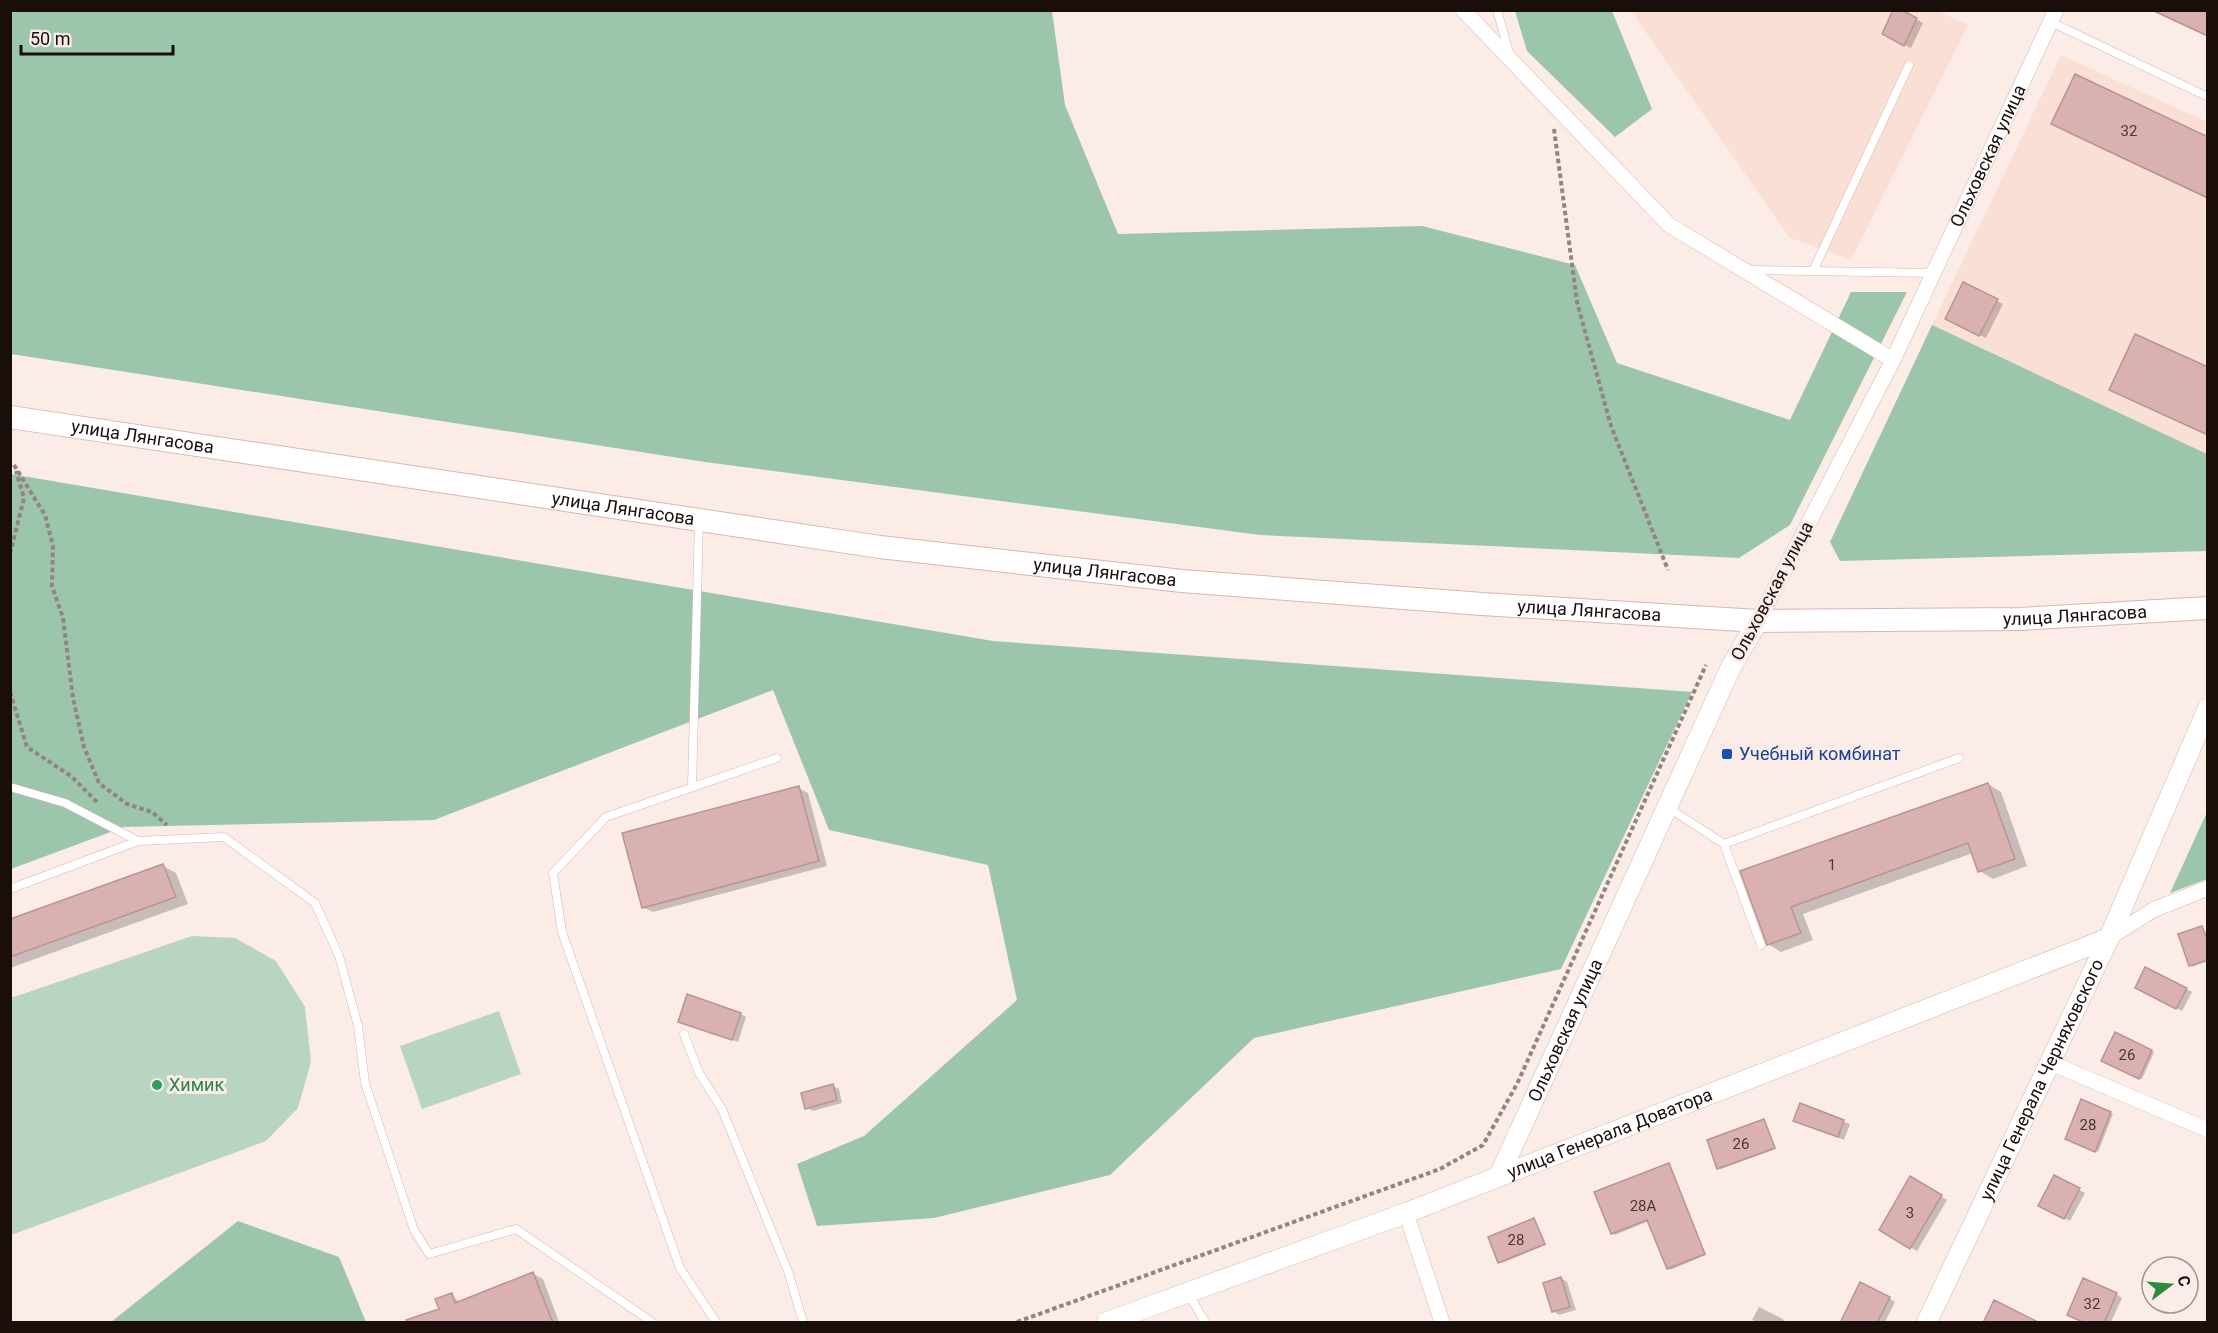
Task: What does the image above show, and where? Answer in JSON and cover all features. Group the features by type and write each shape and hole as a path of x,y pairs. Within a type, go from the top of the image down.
{"main road":[{"name":"улица Лянгасова","path":"10,417 880,547 1182,581 1482,604 1758,621 2020,619 2208,608"}],"street":[{"path":"1463,10 1550,104 1669,225 1893,360"},
{"name":"Ольховская улица","path":"1499,1176 1731,667 1758,621 1893,360 2053,16"},
{"path":"2109,938 2208,708"},
{"name":"улица Генерала Черняховского","path":"1927,1323 2109,938 2153,910 2208,888"},
{"name":"улица Генерала Доватора","path":"1107,1323 1406,1214 2109,938"},
{"path":"2051,1063 2208,1130"},
{"path":"1406,1214 1442,1323"}],"lane":[{"path":"1497,10 1512,64"},
{"path":"2053,16 2208,97"},
{"path":"1813,271 1909,65"},
{"path":"1742,270 1933,273"},
{"path":"692,787 699,520"},
{"path":"716,1323 680,1268 676,1257 562,933 553,873 606,817 777,758"},
{"path":"1724,844 1959,758"},
{"path":"10,787 65,803 138,841"},
{"path":"1667,808 1724,844 1761,945"},
{"path":"10,890 138,841 224,837 315,903 339,956 358,1026 365,1083 414,1230 429,1254 516,1229 652,1323"},
{"path":"684,1034 699,1073 722,1109 789,1274 803,1323"},
{"path":"1188,1293 1205,1323"}],"path":[{"path":"1550,104 1577,302 1611,426 1668,570"},
{"path":"10,554 24,498 14,465 45,515 53,546 52,586 63,618 73,698 84,747 99,783 127,804 152,812 183,839"},
{"path":"1017,1323 1440,1169 1483,1145 1516,1084 1706,665"},
{"path":"10,692 27,747 71,776 102,808"}],"shaded area":[{"path":"1935,10 1968,25 1851,260 1790,238 1631,11"},
{"path":"2061,55 2207,122 2207,454 1932,325"}],"green space":[{"path":"10,11 1052,11 1065,105 1118,234 1422,226 1575,265 1617,363 1790,420 1851,292 1907,292 1790,525 1739,558 1260,535 705,462 11,354"},
{"path":"1515,11 1612,11 1652,109 1615,137 1527,51"},
{"path":"1932,325 2207,454 2207,551 1840,561 1830,542"},
{"path":"11,474 993,641 1692,692 1561,969 1254,1038 1110,1175 934,1218 817,1226 797,1164 864,1136 1017,1000 988,865 829,830 773,690 434,820 124,827 11,869"},
{"path":"2207,812 2207,879 2170,893"},
{"name":"Химик","path":"192,936 235,938 276,961 305,1007 311,1062 298,1108 266,1141 11,1235 11,998"},
{"path":"499,1011 521,1074 422,1109 400,1046"},
{"path":"238,1221 339,1257 366,1322 111,1322"}],"building":[{"path":"1893,10 1902,10 1917,18 1904,46 1882,34"},
{"path":"2152,10 2208,10 2208,36"},
{"path":"2075,74 2208,137 2208,198 2051,124"},
{"path":"1963,282 1998,299 1979,336 1945,319"},
{"path":"2135,334 2208,367 2208,435 2109,390"},
{"path":"1988,783 2015,859 1978,872 1968,843 1791,907 1801,933 1767,945 1740,871"},
{"path":"799,786 819,861 642,908 622,833"},
{"path":"163,864 176,897 10,957 10,919"},
{"path":"2202,926 2208,941 2208,960 2189,966 2178,934"},
{"path":"2145,967 2187,988 2176,1009 2135,988"},
{"path":"687,994 741,1013 732,1040 678,1022"},
{"path":"2115,1032 2152,1050 2139,1079 2101,1061"},
{"path":"833,1084 837,1100 805,1109 801,1093"},
{"path":"2081,1099 2111,1112 2095,1152 2065,1139"},
{"path":"1800,1103 1844,1120 1838,1137 1793,1121"},
{"path":"1764,1119 1775,1148 1717,1169 1707,1140"},
{"path":"1669,1163 1705,1254 1667,1269 1647,1220 1611,1234 1594,1192"},
{"path":"2054,1175 2080,1188 2064,1219 2038,1206"},
{"path":"1910,1176 1942,1195 1910,1249 1879,1230"},
{"path":"1534,1218 1545,1244 1498,1263 1488,1237"},
{"path":"533,1272 553,1323 407,1323 406,1320 439,1309 435,1299 452,1293 455,1303"},
{"path":"1561,1277 1570,1307 1552,1312 1543,1283"},
{"path":"2083,1278 2117,1293 2104,1323 2085,1323 2067,1315"},
{"path":"1860,1282 1890,1297 1877,1323 1840,1323"},
{"path":"1994,1300 2040,1323 1983,1323"}],"place":[{"name":"Учебный комбинат","path":"1727,754"},
{"name":"Химик","path":"157,1085"}]}
